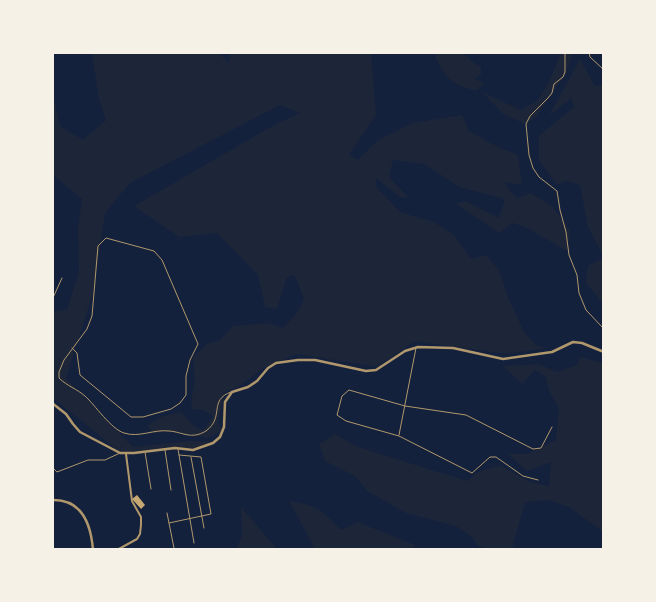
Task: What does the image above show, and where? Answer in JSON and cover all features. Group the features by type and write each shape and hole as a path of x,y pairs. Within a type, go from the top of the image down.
{"street":[{"path":"52,403 66,414 80,432 120,453 126,454 178,448 192,450 217,440 224,427 225,402 232,392 248,387 276,363 315,360 366,372 381,368 405,351 416,348 453,348 496,358 510,358 552,352 573,342 578,342 604,352"},
{"path":"117,550 137,539 140,534 141,525 141,517 132,501 126,454"},
{"path":"52,500 62,500 81,513 90,529 92,550"}],"lane":[{"path":"566,52 566,72 554,84 552,93 548,98 527,120 527,141 533,168 539,177 557,191 569,254 577,275 579,293 586,310 604,329"},
{"path":"589,52 590,57 604,70"},
{"path":"72,348 77,352 80,375 131,416 143,417 171,409 186,396 186,376 190,360 198,344 162,260 154,250 106,238 98,246 92,316 87,330 72,348 64,360 59,372 60,378 64,383 85,396 98,412 122,433 139,435 159,430 178,432 182,435 204,432 212,426 217,413 219,399 222,395 232,392"},
{"path":"52,300 62,278"},
{"path":"399,436 416,348"},
{"path":"538,480 528,479 496,457 490,457 472,473 399,436 346,421 337,415 342,396 349,390 405,406 466,414 533,449 541,448 552,427"},
{"path":"178,448 194,543"},
{"path":"165,449 171,490"},
{"path":"145,452 151,489"},
{"path":"52,467 57,472 88,460 105,460 120,453"},
{"path":"169,523 211,514 201,457 179,455"},
{"path":"191,456 204,528"},
{"path":"167,513 174,548"}],"shaded area":[{"path":"92,53 219,53 229,63 230,53 371,53 376,115 349,155 358,160 377,141 412,123 462,115 469,131 494,145 518,155 522,185 505,182 509,190 517,198 531,193 553,207 570,231 567,251 527,228 513,223 499,233 456,204 465,201 499,218 505,199 459,187 424,164 393,160 389,177 409,198 400,197 376,178 376,187 400,212 434,222 454,235 471,259 486,255 499,270 508,297 524,332 536,345 546,348 507,354 415,341 377,367 297,354 265,367 238,387 225,392 218,422 222,431 208,438 173,432 154,433 147,426 163,416 181,412 194,426 203,430 213,416 203,410 192,409 191,402 195,380 193,357 207,344 219,341 233,326 268,323 283,328 297,313 304,299 296,278 291,275 286,279 277,309 265,307 258,275 217,233 179,237 134,206 276,124 300,113 280,105 130,183 105,213 93,293 66,378 133,447 190,441 213,442 222,437 214,445 179,450 121,453 53,398 53,311 67,310 79,271 78,228 82,199 53,175 52,89 60,126 83,140 106,120 99,99"},
{"path":"434,53 460,53 468,57 481,67 481,75 474,79 484,83 477,90 473,90 455,83 443,72"},
{"path":"561,53 573,53 566,73 536,117 525,124 503,114 482,92 521,110 537,101 548,84"},
{"path":"580,59 595,86 603,85 603,255 588,227 580,185 566,181 557,185 539,160 539,136 574,107 571,98 549,116"},
{"path":"603,258 603,304 586,283 588,266"},
{"path":"580,357 603,363 603,532 569,507 548,500 525,502 512,549 488,549 478,546 472,537 456,526 406,513 367,491 355,476 325,461 319,444 335,434 358,447 467,481 478,472 500,465 530,482 549,486 551,462 527,471 508,454 528,454 556,440 559,408 549,391 546,377 535,370 522,384 503,366 539,364 557,372 577,365"},
{"path":"289,501 313,507 328,517 341,530 358,522 415,545 412,550 315,549"},
{"path":"241,507 277,549 236,549 242,536"}],"building":[{"path":"137,495 145,505 141,509 132,499"}]}
